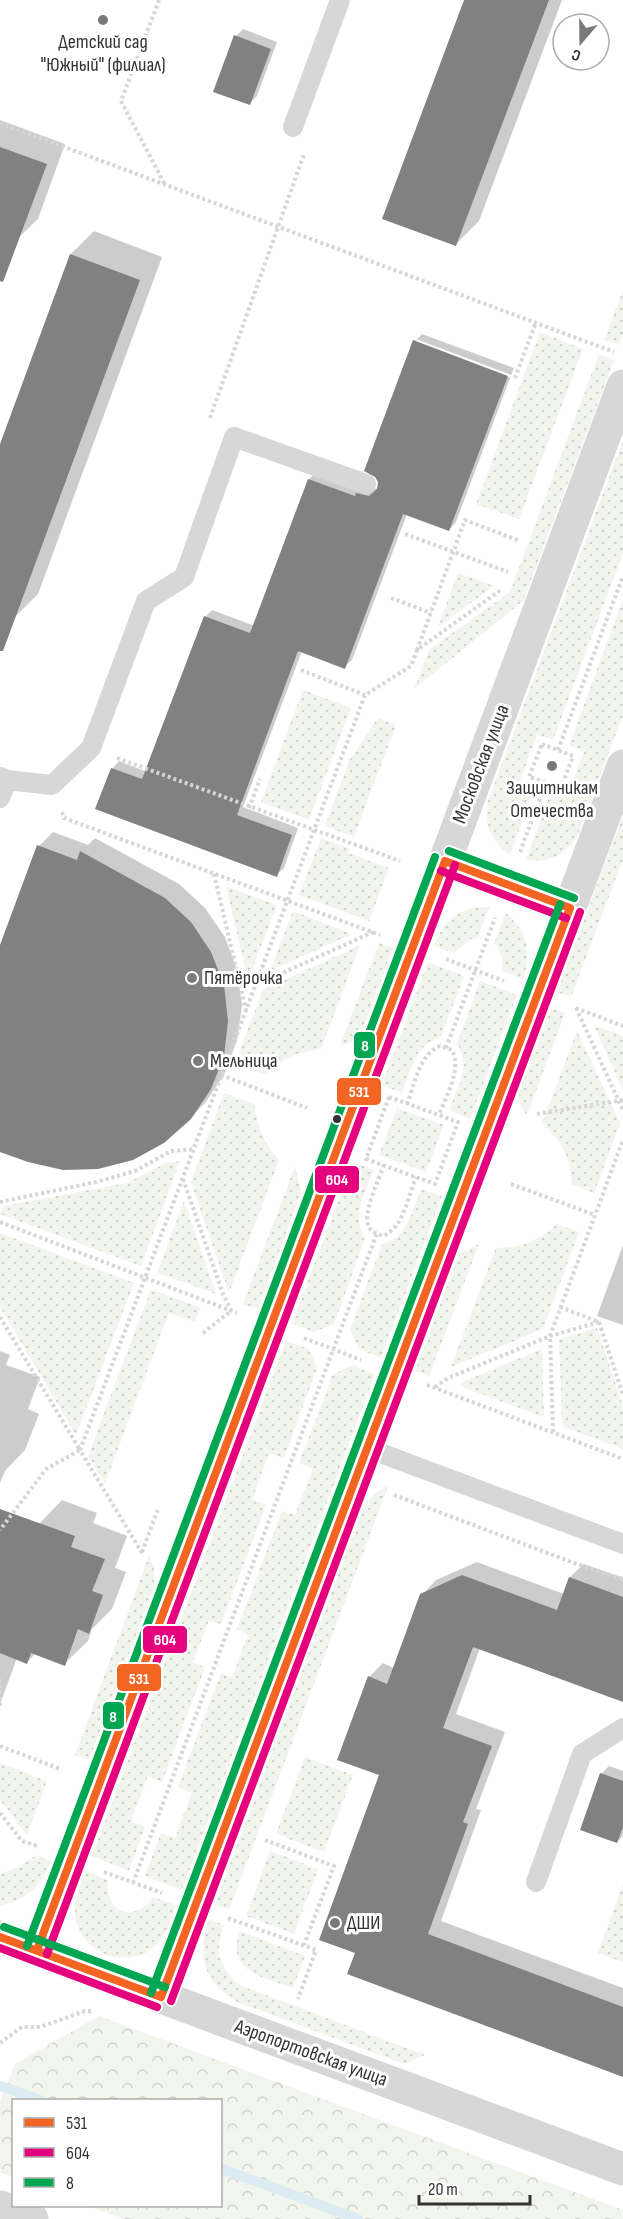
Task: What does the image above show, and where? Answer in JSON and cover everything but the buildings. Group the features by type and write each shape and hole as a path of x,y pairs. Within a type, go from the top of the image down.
{"street":[{"name":"Московская улица","path":"37,1950 623,386"},
{"path":"161,1997 623,766"},
{"path":"445,861 570,908"},
{"name":"Аэропортовская улица","path":"0,1937 623,2169"},
{"path":"0,2207 32,2219"}],"lane":[{"path":"293,127 340,0"},
{"path":"2,785 52,785 91,748 146,601 184,577 234,437 366,484"},
{"path":"367,1448 623,1544"},
{"path":"536,1882 582,1754 623,1728"}],"path":[{"path":"159,0 121,101 164,184"},
{"path":"0,123 618,353"},
{"path":"234,437 206,428 308,144 293,127"},
{"path":"515,378 536,322"},
{"path":"0,1530 46,1469 80,1450 365,695 411,666 465,520 520,541"},
{"path":"405,534 508,572"},
{"path":"558,750 623,576"},
{"path":"417,650 502,589"},
{"path":"390,598 431,613"},
{"path":"301,670 365,695"},
{"path":"542,744 573,756 561,788 546,783 529,777 542,744"},
{"path":"91,748 249,808 258,808 400,861"},
{"path":"249,808 260,779"},
{"path":"518,858 546,783"},
{"path":"52,785 64,818 390,938"},
{"path":"214,873 246,1010"},
{"path":"446,1048 498,910"},
{"path":"256,985 373,932"},
{"path":"442,958 512,984"},
{"path":"569,1005 623,1026"},
{"path":"576,1008 621,1100 623,1110"},
{"path":"407,1104 425,1056 431,1049 440,1046 452,1050 456,1057 456,1068 439,1115"},
{"path":"221,1075 307,1108"},
{"path":"389,1097 407,1104 458,1122 435,1184 366,1159 389,1097"},
{"path":"537,1114 621,1100"},
{"path":"553,1432 550,1336 623,1140"},
{"path":"0,1202 125,1174 171,1151 194,1149"},
{"path":"384,1165 367,1213 367,1223 371,1231 383,1236 398,1225 416,1177"},
{"path":"183,1177 223,1294 231,1310"},
{"path":"511,1184 595,1215"},
{"path":"0,1221 231,1310"},
{"path":"133,1882 377,1233"},
{"path":"560,1307 599,1322"},
{"path":"203,1334 231,1310"},
{"path":"0,1317 142,1553 158,1509"},
{"path":"599,1322 550,1336 448,1378 434,1388 623,1459"},
{"path":"599,1322 623,1395"},
{"path":"297,1335 370,1363"},
{"path":"394,1495 574,1563 623,1579"},
{"path":"0,1679 0,1708"},
{"path":"0,1746 60,1769"},
{"path":"0,1813 22,1841 39,1847"},
{"path":"264,1840 334,1866 304,1946"},
{"path":"97,1869 170,1896"},
{"path":"219,1914 316,1950 298,1999"},
{"path":"0,2043 22,2028 40,2027 85,2011 95,2012"}],"green space":[{"path":"623,290 623,334 619,345 604,340"},
{"path":"540,332 583,349 519,519 476,504"},
{"path":"599,354 614,360 523,601 414,689 429,650 510,592"},
{"path":"623,440 623,553 553,740 537,735 520,780 535,787 510,855 490,832 487,818 488,801"},
{"path":"458,573 494,586 438,627"},
{"path":"623,599 623,715 577,837 561,854 555,857 526,860 551,792 566,798 584,752 569,746"},
{"path":"303,690 351,708 309,820 261,802"},
{"path":"378,718 396,725 354,837 325,826 349,761"},
{"path":"623,816 623,859 571,997 557,992"},
{"path":"321,838 350,849 348,853 389,868 369,921 299,895"},
{"path":"226,886 277,905 248,980"},
{"path":"477,907 489,907 478,937 469,940 454,953 434,946 441,931 450,920 462,912"},
{"path":"293,911 352,934 270,971"},
{"path":"506,913 519,928 526,943 527,960 523,979 502,971 502,956 494,943"},
{"path":"379,943 393,948 361,1034 351,1042 340,1045"},
{"path":"360,945 321,1049 291,1057 278,1064 266,1075 235,1063 263,990"},
{"path":"428,962 464,976 441,1037 425,1045 415,1059 402,1093 382,1085"},
{"path":"480,981 517,995 470,1119 449,1110 463,1068 463,1060 457,1043"},
{"path":"551,1008 565,1013 527,1115 521,1108 519,1093"},
{"path":"594,1025 623,1036 623,1090"},
{"path":"577,1031 620,1123 594,1193 572,1184 570,1166 564,1151 555,1137 542,1124"},
{"path":"224,1093 254,1104 262,1134 279,1160 229,1293 191,1182"},
{"path":"397,1108 444,1125 426,1172 379,1155"},
{"path":"180,1161 141,1266 0,1214 4,1206 127,1183 166,1163"},
{"path":"353,1162 374,1170 359,1212 361,1229 365,1238 334,1324 314,1332 292,1324"},
{"path":"295,1166 301,1193 258,1309 243,1304"},
{"path":"421,1189 442,1196 381,1358 359,1349 350,1330 382,1244 398,1236 408,1223"},
{"path":"184,1201 216,1294 157,1273"},
{"path":"557,1224 579,1232 543,1329 451,1367 496,1248 514,1247 529,1242"},
{"path":"0,1233 134,1283 76,1435 0,1307"},
{"path":"479,1244 429,1376 415,1371 459,1254"},
{"path":"151,1289 201,1308 195,1322 169,1313 105,1483 88,1456"},
{"path":"597,1328 623,1406 623,1449 564,1427 562,1421 559,1339"},
{"path":"286,1341 309,1349 317,1368 284,1458 269,1453 252,1499 266,1505 221,1624 209,1620 193,1662 205,1667 162,1782 148,1776 131,1821 145,1827 129,1871 92,1856"},
{"path":"542,1349 544,1417 460,1386 462,1382"},
{"path":"353,1365 375,1374 182,1890 145,1876 161,1833 175,1838 192,1793 178,1787 221,1673 232,1677 248,1635 237,1629 282,1511 295,1515 313,1469 299,1463 333,1374"},
{"path":"389,1484 229,1910 215,1904 365,1503"},
{"path":"149,1556 154,1569 154,1587 89,1760 75,1755"},
{"path":"305,1757 353,1775 324,1852 276,1834"},
{"path":"0,1763 47,1781 27,1835 0,1800"},
{"path":"270,1851 318,1869 294,1934 246,1916"},
{"path":"37,1855 51,1861 37,1885 26,1896 0,1906 0,1874 16,1868"},
{"path":"86,1871 108,1880 111,1900 115,1907 122,1911 137,1910 153,1897 176,1905 167,1930 158,1943 146,1952 133,1957 120,1958 94,1948 84,1939 78,1926 75,1907 78,1891"},
{"path":"623,1884 623,1962 598,1953"},
{"path":"209,1919 224,1925 219,1943 221,1959 228,1973 242,1986 425,2055 404,2064 237,2002 217,1986 206,1967 203,1945"},
{"path":"240,1931 305,1956 293,1988 259,1976 242,1964 238,1956 237,1945"},
{"path":"99,2016 623,2210 623,2219 124,2219 91,2207 222,2207 222,2099 12,2099 12,2178 0,2172 0,2101 15,2064"}],"waterway":[{"path":"0,2086 37,2099"},
{"path":"222,2169 358,2219"}],"transit line":[{"name":"8","path":"449,851 574,898"},
{"name":"8","path":"27,1946 435,857"},
{"name":"531","path":"445,861 570,908"},
{"name":"531","path":"37,1950 445,861"},
{"name":"604","path":"47,1954 455,865"},
{"name":"604","path":"441,871 566,918"},
{"name":"8","path":"151,1993 560,904"},
{"name":"531","path":"161,1997 570,908"},
{"name":"604","path":"171,2001 580,912"},
{"name":"8","path":"4,1927 165,1987"},
{"name":"531","path":"0,1937 161,1997"},
{"name":"604","path":"0,1948 157,2007"}],"place":[{"name":"Детский сад \"Южный\" (филиал)","path":"103,20"},
{"name":"Защитникам Отечества","path":"552,766"},
{"name":"Пятёрочка","path":"192,978"},
{"name":"Мельница","path":"198,1061"},
{"name":"ДШИ","path":"335,1923"}]}
